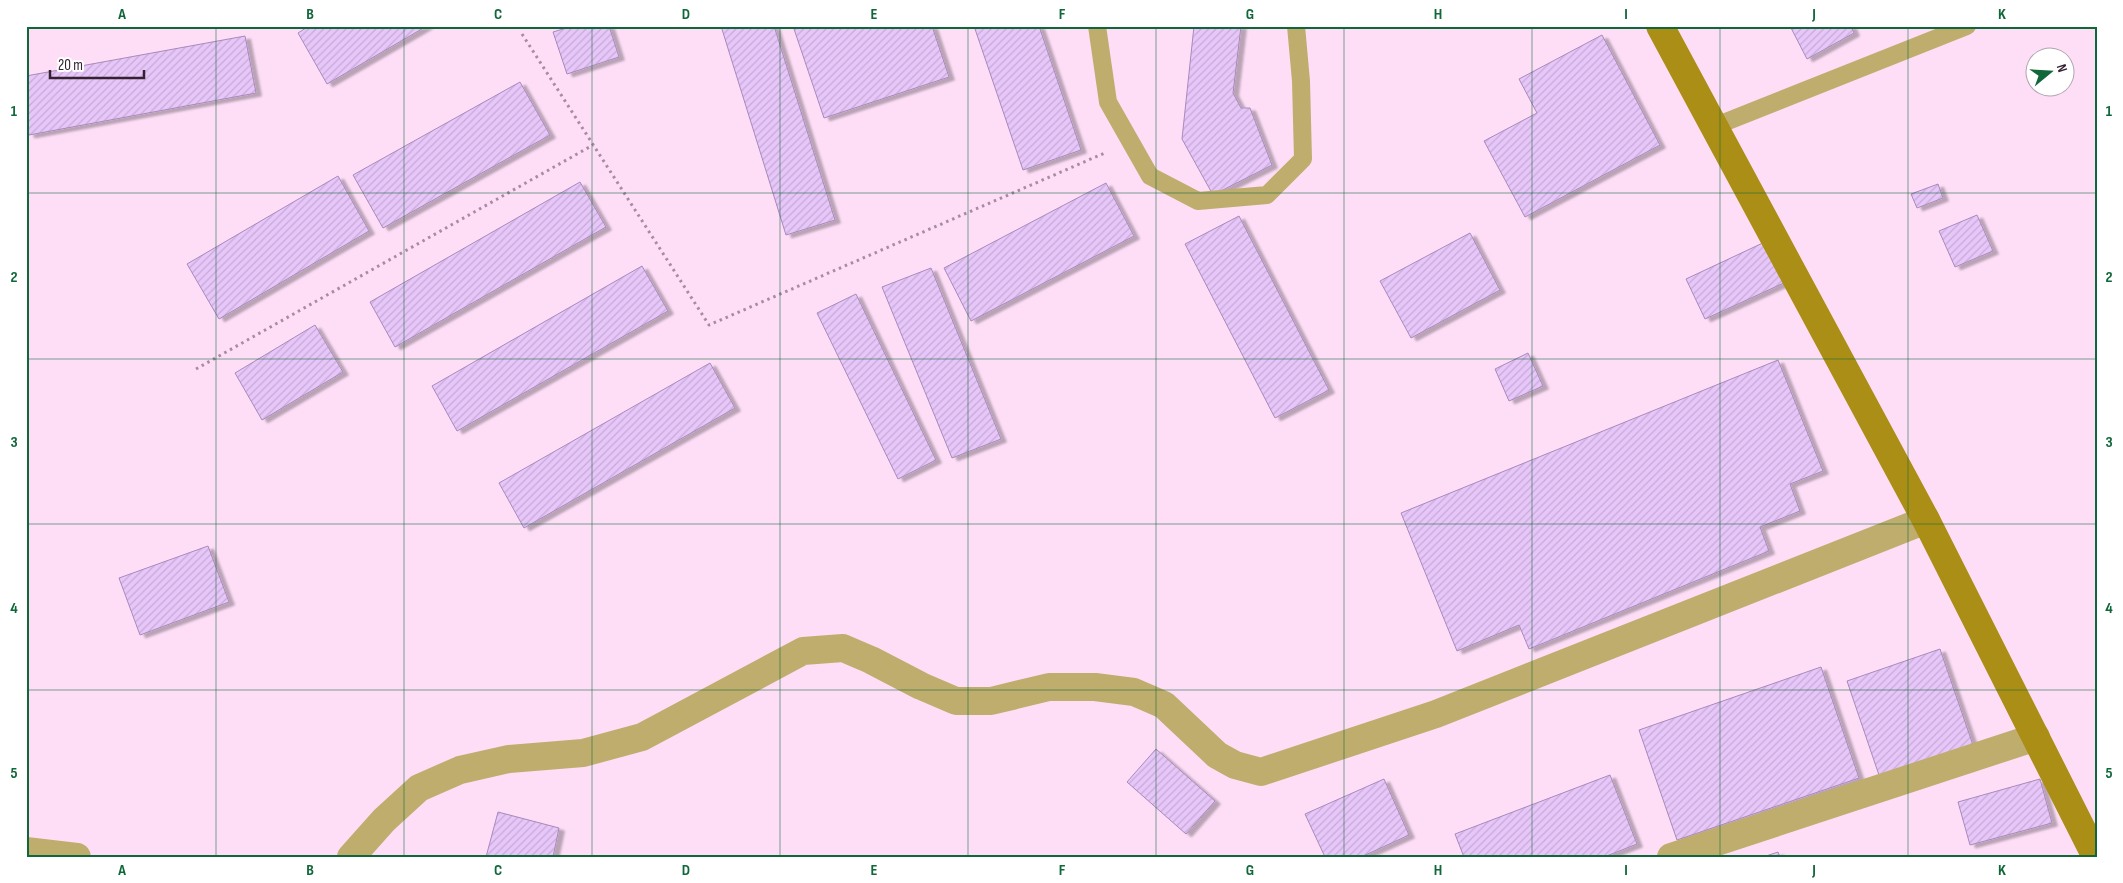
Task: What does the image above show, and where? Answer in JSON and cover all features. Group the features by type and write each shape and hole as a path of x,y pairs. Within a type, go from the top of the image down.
{"main road":[{"path":"1660,26 1926,520 2096,857"}],"street":[{"path":"350,857 384,820 419,788 460,770 510,759 583,753 642,736 803,651 843,648 956,701 991,701 1049,687 1094,686 1134,692 1164,705 1217,755 1235,765 1261,772 1436,714 1926,520"},
{"path":"1671,857 2036,737"},
{"path":"26,851 77,857"}],"lane":[{"path":"1097,26 1108,102 1150,176 1198,201 1266,195 1302,159 1300,81 1296,26"},
{"path":"1713,127 1967,26"}],"path":[{"path":"522,34 709,325 1131,141"},
{"path":"196,369 593,145"}],"building":[{"path":"309,26 427,26 327,84 298,33"},
{"path":"573,26 609,26 619,57 567,74 553,32"},
{"path":"721,26 774,26 835,220 786,235"},
{"path":"793,26 932,26 949,77 824,118"},
{"path":"974,26 1039,26 1081,150 1023,170"},
{"path":"1194,26 1241,26 1233,93 1241,108 1250,108 1272,165 1213,195 1182,139"},
{"path":"1790,26 1851,26 1854,33 1807,59"},
{"path":"1602,35 1660,145 1525,217 1484,141 1537,113 1519,79"},
{"path":"245,36 256,93 29,135 26,118 26,76"},
{"path":"520,82 550,135 383,228 353,175"},
{"path":"338,176 369,231 219,319 187,264"},
{"path":"580,182 606,227 395,347 370,302"},
{"path":"1106,183 1134,236 971,321 944,268"},
{"path":"1938,184 1943,198 1917,208 1911,194"},
{"path":"1977,215 1993,251 1955,267 1939,231"},
{"path":"1239,216 1329,390 1275,418 1185,244"},
{"path":"1470,233 1500,290 1411,338 1380,281"},
{"path":"1767,241 1786,282 1705,319 1686,279"},
{"path":"642,266 668,311 457,431 432,386"},
{"path":"931,268 1001,439 952,458 882,287"},
{"path":"856,294 936,460 898,479 817,313"},
{"path":"315,325 343,372 262,420 235,373"},
{"path":"1528,353 1543,386 1509,401 1495,369"},
{"path":"1778,360 1823,471 1790,484 1800,511 1760,527 1769,551 1529,649 1519,625 1457,651 1401,513"},
{"path":"710,363 735,408 524,528 499,483"},
{"path":"208,546 229,602 140,635 119,578"},
{"path":"1940,649 1974,748 1881,781 1847,681"},
{"path":"1821,667 1859,778 1677,840 1639,730"},
{"path":"1156,749 1215,801 1186,834 1127,782"},
{"path":"1610,775 1637,844 1604,857 1464,857 1455,834"},
{"path":"1384,779 1409,835 1361,857 1325,857 1305,814"},
{"path":"2040,779 2052,823 1970,845 1958,802"},
{"path":"498,812 559,828 553,857 486,857"},
{"path":"1778,852 1780,857 1763,857"}]}
